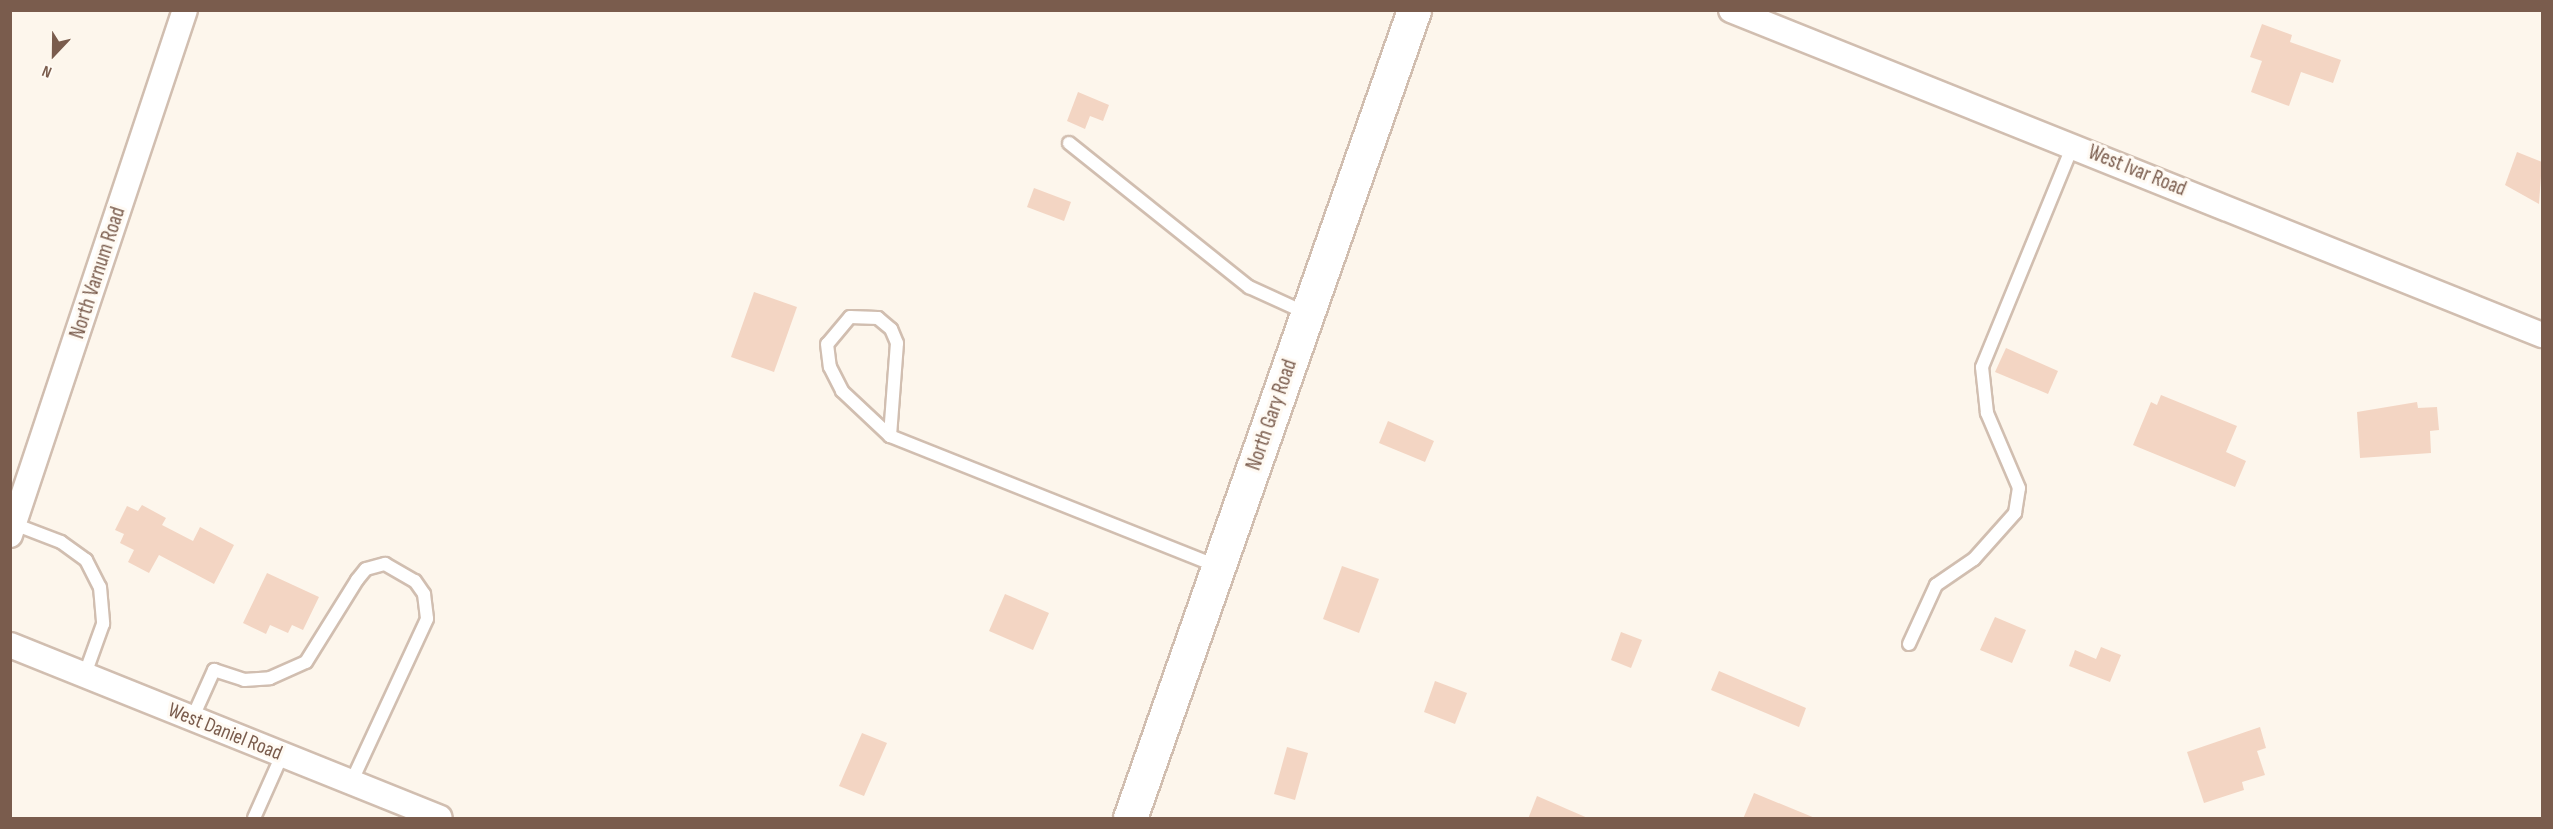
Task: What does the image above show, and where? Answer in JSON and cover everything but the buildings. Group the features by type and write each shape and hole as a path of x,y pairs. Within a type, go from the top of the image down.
{"street":[{"name":"North Varnum Road","path":"12,530 185,10"},
{"name":"North Gary Road","path":"1130,819 1413,10"},
{"name":"West Ivar Road","path":"1731,10 2073,145 2542,335"},
{"name":"West Daniel Road","path":"10,645 440,819"}],"lane":[{"path":"1069,143 1249,287 1307,314"},
{"path":"1909,644 1936,585 1974,559 2015,513 2019,488 1987,413 1982,367 2073,145"},
{"path":"890,436 897,344 891,329 878,318 850,317 827,344 830,367 842,391 890,436 1218,567"},
{"path":"12,530 61,542 86,560 100,587 103,624 85,674"},
{"path":"192,718 214,670 244,680 270,678 306,662 357,580 366,569 385,564 416,581 424,594 427,619 351,783"},
{"path":"254,819 282,755"}]}
